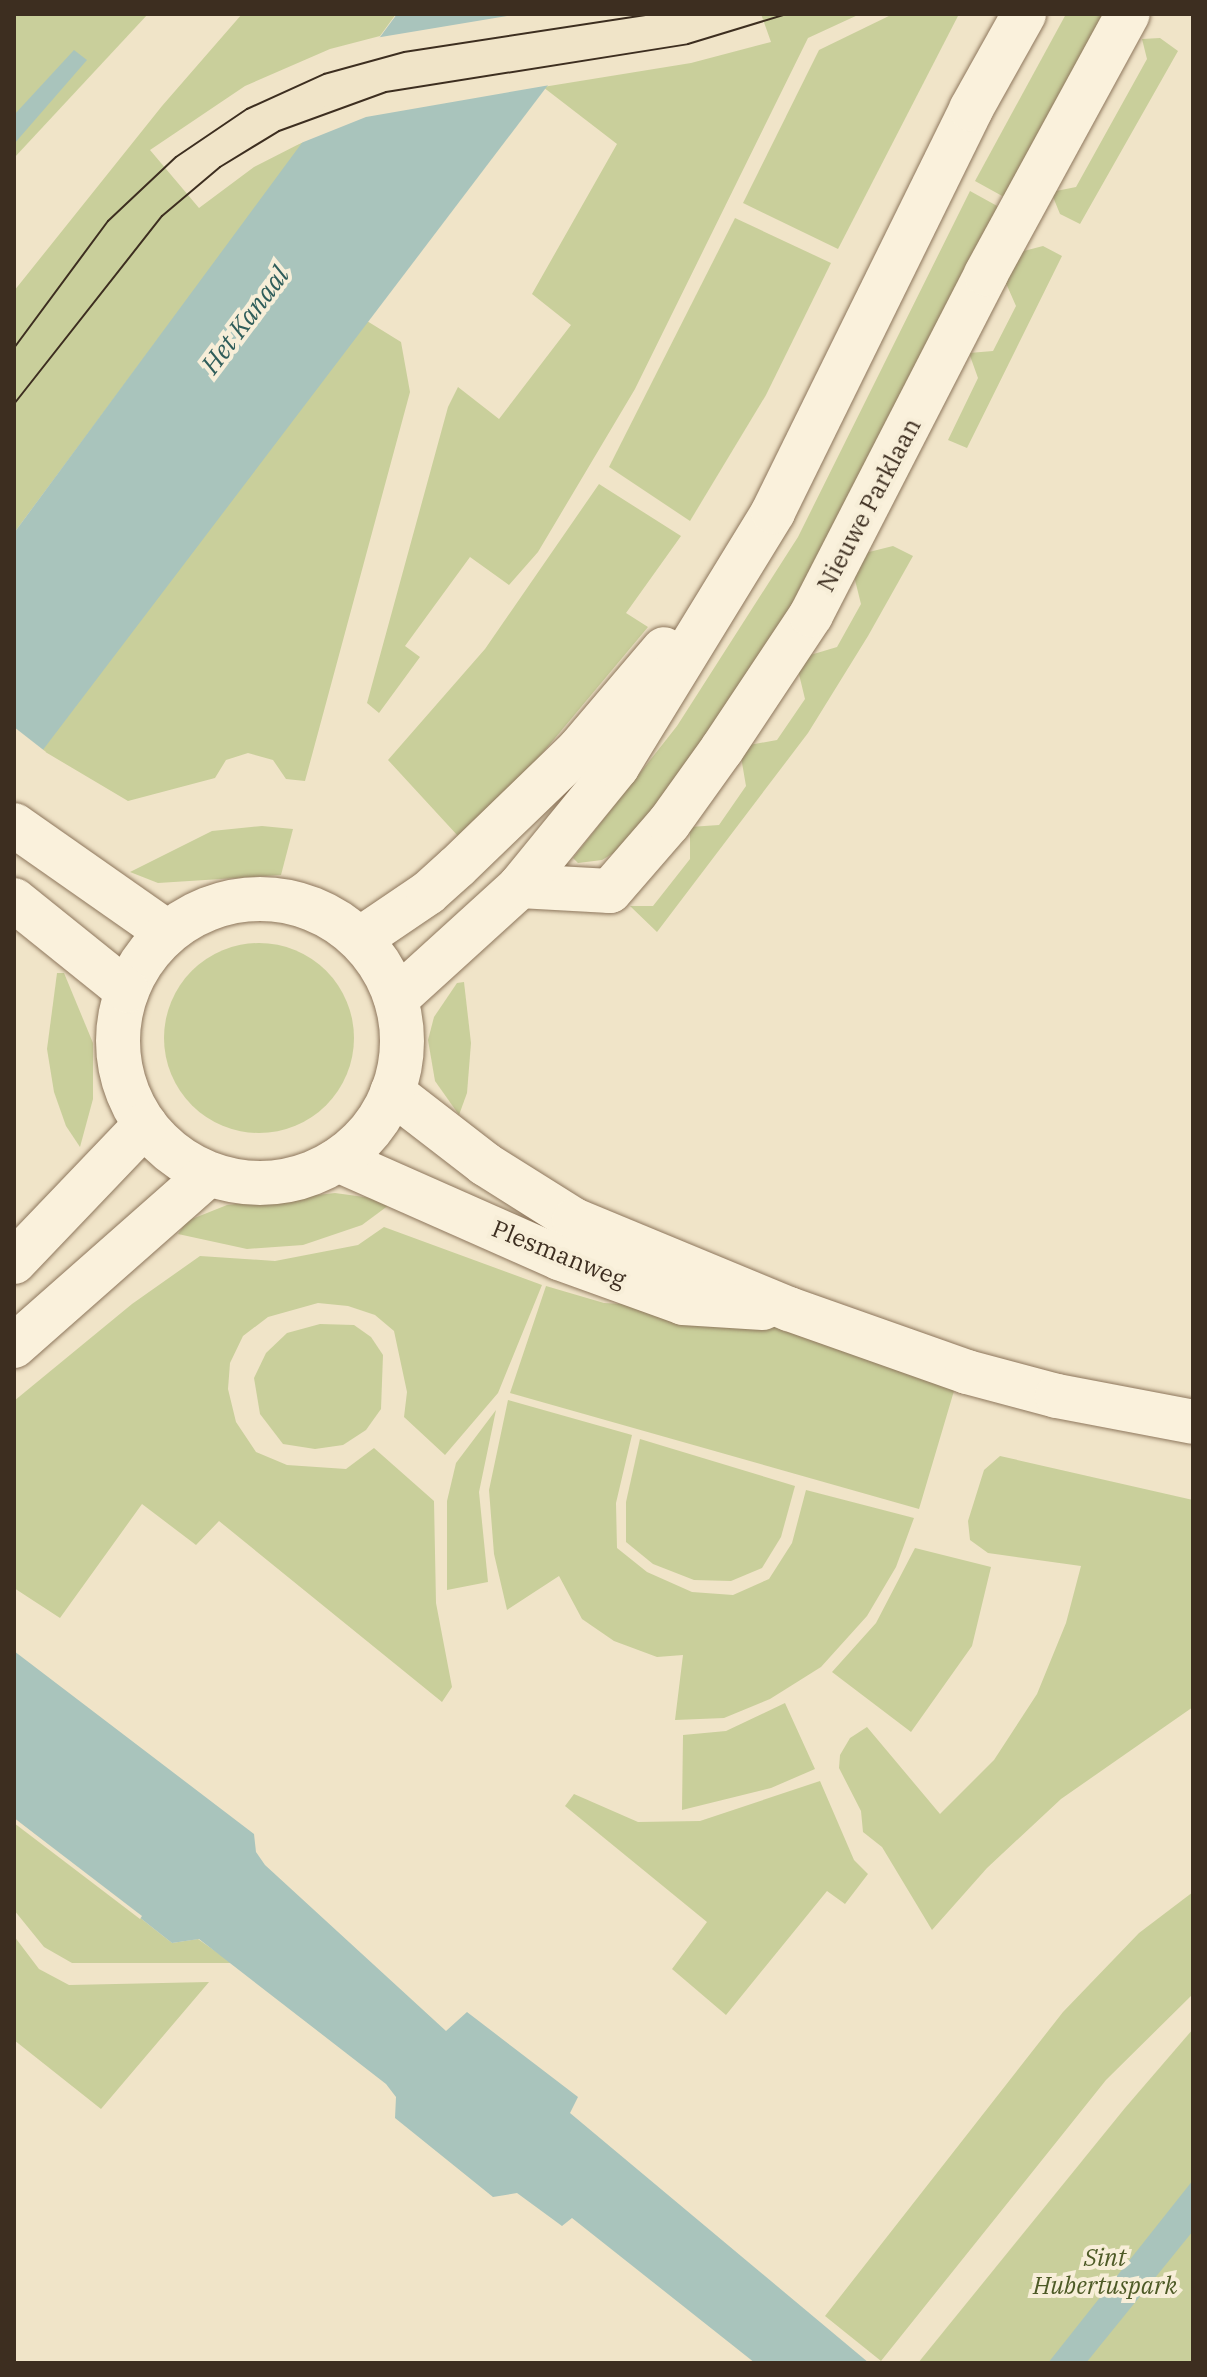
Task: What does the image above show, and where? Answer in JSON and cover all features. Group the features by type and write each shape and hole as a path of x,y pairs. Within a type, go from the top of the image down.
{"main road":[{"path":"396,999 520,886 617,767 773,512 941,169 1024,14"},
{"name":"Nieuwe Parklaan","path":"520,886 610,891 713,762 811,615 993,261 1128,14"},
{"path":"360,939 428,893 579,749 773,512"},
{"path":"16,826 167,932"},
{"path":"14,900 127,991"},
{"path":"281,900 309,907 360,939 382,967 396,999 401,1062 380,1119 338,1160 288,1181 235,1182 185,1162 145,1125 122,1074 119,1018 127,991 167,932 221,904 281,900"},
{"name":"Plesmanweg","path":"392,1092 485,1164 574,1220 789,1309 967,1372 1057,1396 1193,1422"},
{"path":"14,1262 145,1125"},
{"name":"Plesmanweg","path":"338,1160 559,1258 683,1303 789,1309"},
{"path":"14,1346 209,1174"}],"green space":[{"path":"14,14 148,14 14,158"},
{"path":"242,14 396,14 380,36 330,49 245,86 150,150 199,208 254,167 305,141 14,533 14,291 162,106"},
{"path":"761,14 860,14 808,38 635,389 538,552 509,585 470,557 405,646 420,657 379,713 367,703 448,407 458,387 499,419 571,325 532,294 617,144 543,87 691,63 771,42"},
{"path":"893,14 959,14 838,249 743,203 819,50"},
{"path":"1066,14 1106,14 1004,197 975,181"},
{"path":"1160,38 1178,51 1080,224 1060,214 1051,192 1076,187 1147,59 1142,39"},
{"path":"970,191 999,207 843,515 762,656 681,774 622,848 602,860 578,863 573,858 677,726 798,537"},
{"path":"735,218 831,263 766,395 690,521 609,467"},
{"path":"1043,246 1062,256 967,448 948,440 978,378 969,353 993,351 1016,306 1005,281 1020,252"},
{"path":"367,321 401,342 410,392 305,781 286,779 273,760 248,753 226,760 215,778 128,801 42,750"},
{"path":"599,484 681,536 626,613 648,627 535,762 458,836 388,760 485,649"},
{"path":"893,546 913,556 868,636 808,733 657,932 630,906 653,906 690,859 690,827 719,825 746,786 741,757 749,745 777,740 805,699 798,670 807,656 837,647 861,604 854,576 865,553"},
{"path":"262,826 293,829 281,875 158,883 130,872 212,831"},
{"path":"259,943 295,951 312,959 326,971 338,985 346,1002 354,1038 346,1074 338,1091 326,1105 312,1117 295,1125 259,1133 223,1125 206,1117 192,1105 180,1091 172,1074 164,1038 172,1002 180,985 192,971 206,959 223,951"},
{"path":"57,973 64,973 93,1043 93,1099 80,1147 66,1126 54,1092 47,1049"},
{"path":"464,982 471,1043 467,1093 459,1115 435,1081 428,1040 434,1017 457,983"},
{"path":"335,1193 386,1200 389,1205 362,1225 303,1245 247,1249 178,1234 187,1221 227,1205"},
{"path":"384,1227 542,1285 498,1393 445,1455 404,1417 407,1392 394,1331 375,1315 348,1306 318,1303 268,1317 243,1336 230,1363 228,1389 236,1422 256,1452 287,1465 346,1469 374,1448 434,1501 436,1603 452,1687 442,1702 219,1521 196,1545 142,1504 60,1618 14,1588 14,1401 132,1304 200,1256 275,1261 358,1245"},
{"path":"546,1286 604,1303 788,1313 959,1374 919,1509 510,1393"},
{"path":"320,1324 354,1325 371,1337 383,1355 381,1409 366,1430 343,1445 315,1449 283,1444 260,1414 254,1378 266,1353 287,1333"},
{"path":"508,1400 632,1435 616,1503 617,1548 647,1572 692,1592 733,1595 769,1579 792,1543 806,1490 914,1518 896,1567 867,1616 821,1667 770,1699 724,1718 675,1720 683,1655 657,1657 614,1641 582,1619 559,1576 507,1610 494,1554 489,1490"},
{"path":"496,1410 479,1492 488,1582 447,1590 447,1501 456,1463"},
{"path":"640,1439 795,1486 781,1537 762,1568 731,1581 694,1580 653,1564 626,1542 626,1502"},
{"path":"1000,1456 1193,1500 1193,1707 1061,1799 987,1868 932,1930 882,1847 863,1832 861,1811 839,1768 840,1755 850,1738 867,1727 940,1814 994,1760 1037,1694 1066,1623 1081,1566 988,1553 970,1540 968,1521 984,1470"},
{"path":"915,1548 991,1567 972,1646 911,1732 832,1672 876,1623"},
{"path":"785,1703 815,1769 771,1788 682,1810 683,1735 726,1731"},
{"path":"820,1781 854,1860 868,1874 845,1904 827,1891 726,2015 672,1969 707,1922 565,1806 574,1794 638,1822 700,1821"},
{"path":"14,1818 172,1943 198,1939 232,1963 72,1963 44,1947 14,1910"},
{"path":"1193,1892 1193,1994 1106,2080 881,2361 825,2316 1063,2012 1139,1933"},
{"path":"14,1936 39,1969 69,1985 209,1982 101,2109 14,2040"},
{"name":"Sint Hubertuspark","path":"1193,2029 1193,2363 918,2363 1125,2108"}],"water":[{"name":"Het Kanaal","path":"397,14 602,14 14,788 14,533"},
{"path":"74,50 87,60 14,144 14,115"},
{"path":"14,1651 254,1834 256,1852 265,1865 446,2031 467,2012 578,2097 570,2113 869,2363 755,2363 572,2218 562,2226 517,2193 493,2197 395,2118 396,2097 386,2084 199,1939 172,1943 14,1818"},
{"path":"1193,2180 1193,2231 1086,2363 1048,2363"}],"pier":[{"path":"519,14 606,14 556,84 366,117 296,145 375,38"},
{"path":"14,727 46,752 14,792"},
{"path":"14,1818 142,1916 140,1919 14,1823"}],"tram line":[{"path":"14,348 108,221 176,157 247,109 324,74 404,52 652,14"},
{"path":"14,404 162,216 220,167 279,131 386,92 688,44 787,14"}]}
